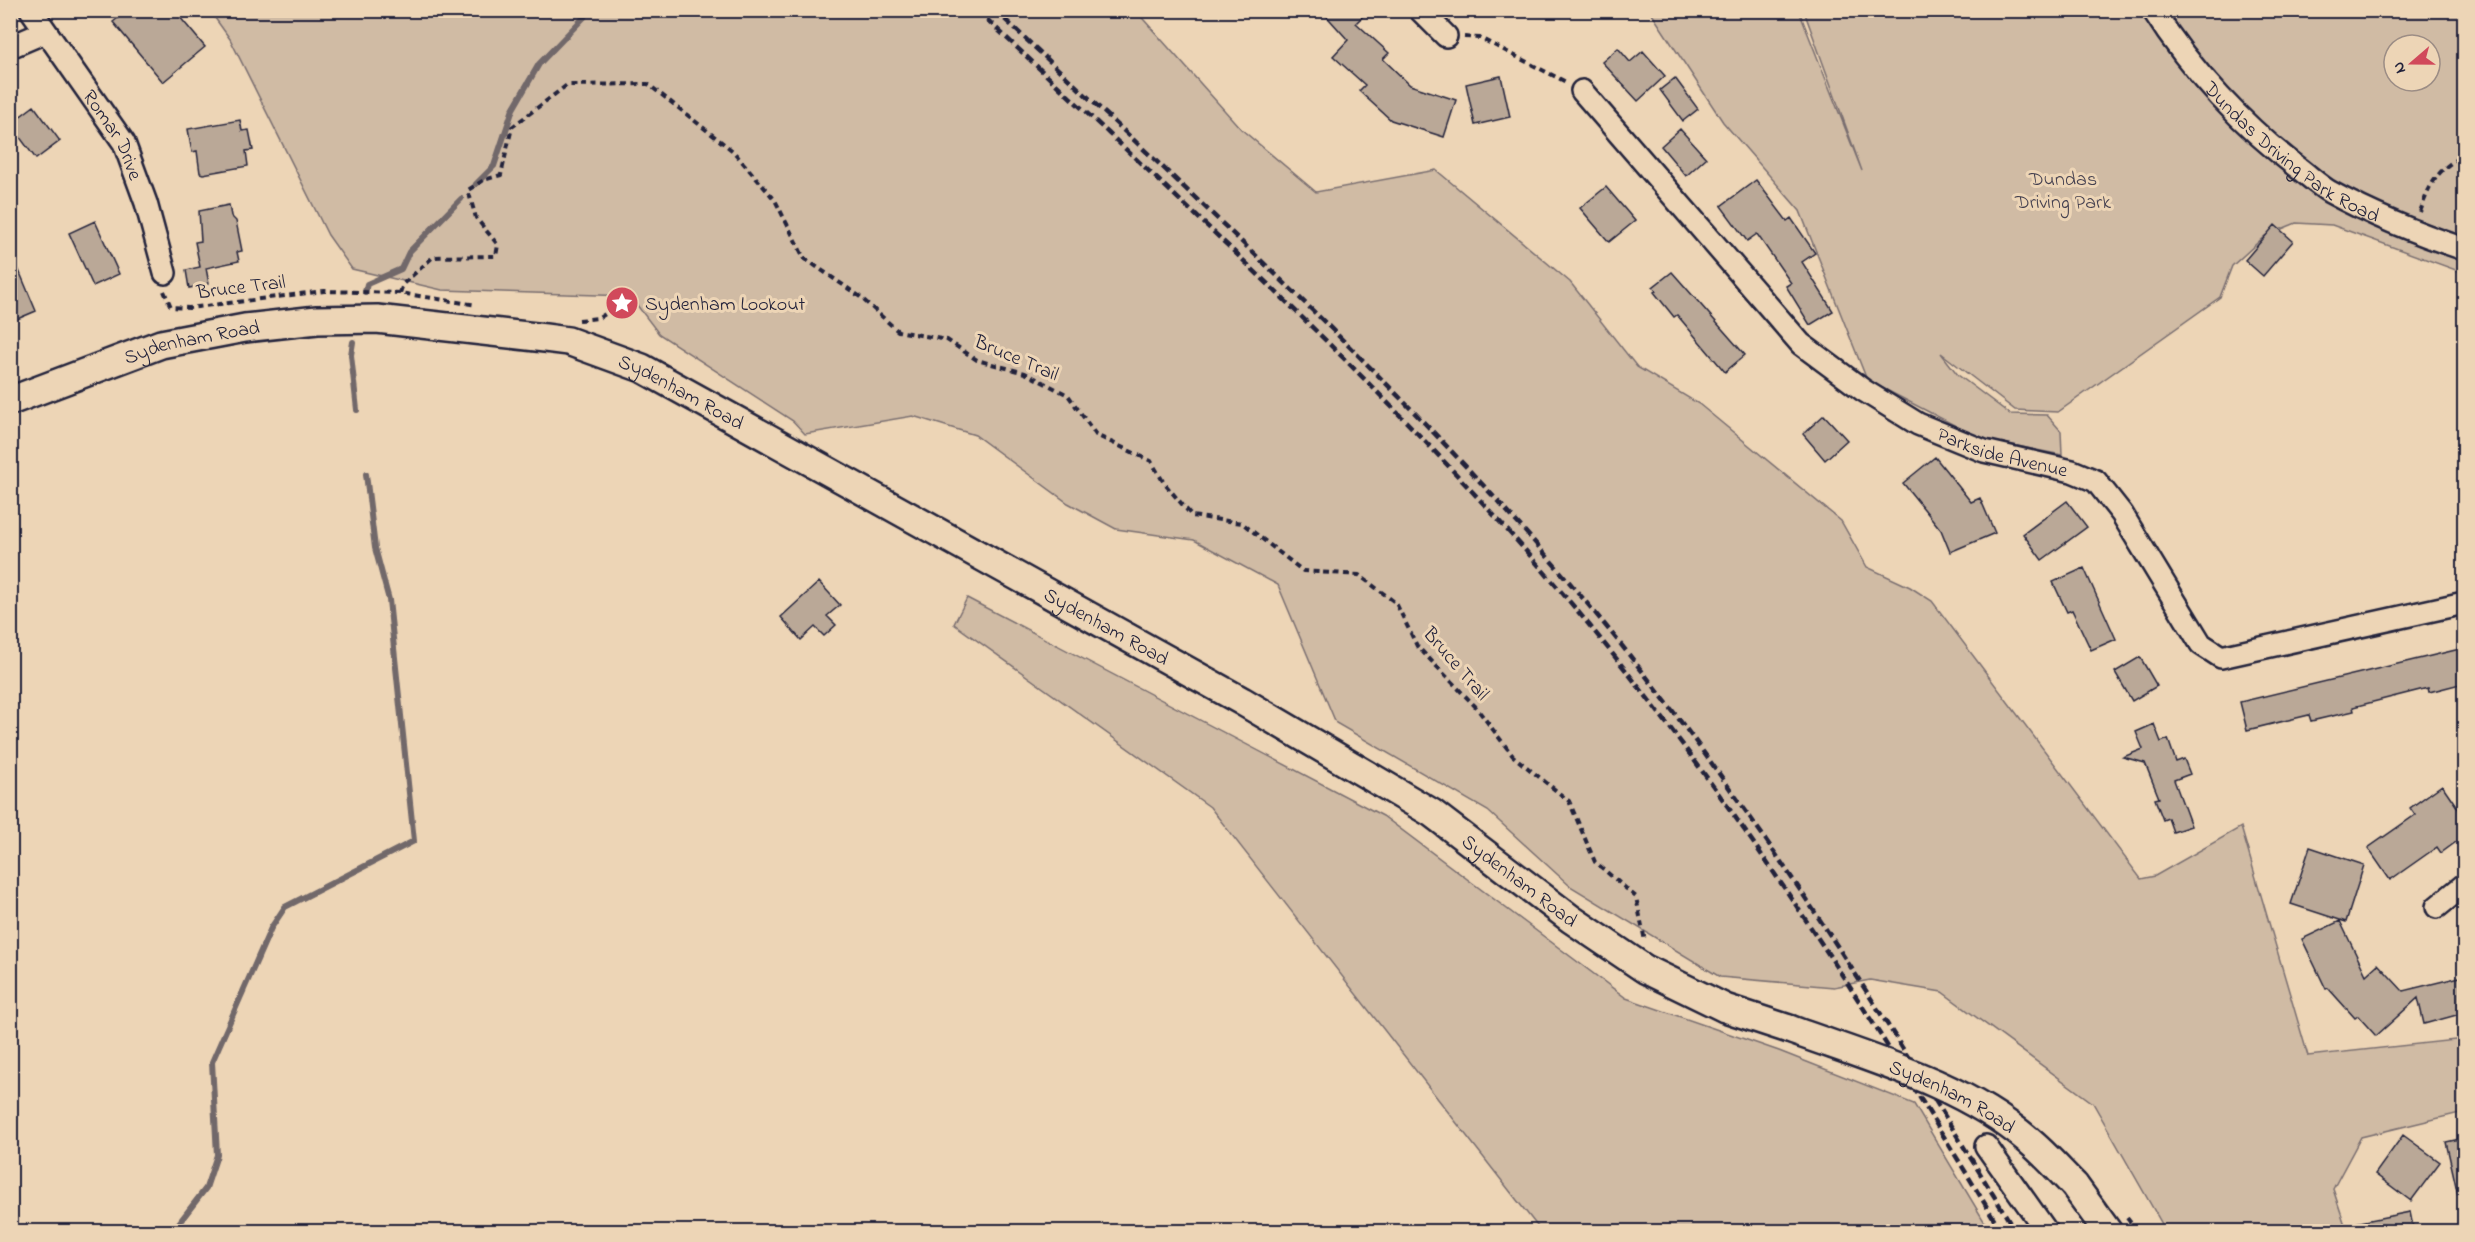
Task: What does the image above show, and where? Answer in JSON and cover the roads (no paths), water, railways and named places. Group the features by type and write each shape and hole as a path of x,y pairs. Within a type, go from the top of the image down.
{"main road":[{"name":"Sydenham Road","path":"10,401 161,344 244,328 317,320 376,319 568,341 642,368 1262,713 1432,813 1571,919 1645,969 1725,1008 1930,1080 1981,1107 2028,1139 2074,1185 2108,1232"}],"street":[{"name":"Romar Drive","path":"31,10 124,143 146,202 165,273"},
{"path":"1420,10 1446,36"},
{"name":"Dundas Driving Park Road","path":"2153,10 2167,33 2212,89 2277,152 2329,192 2414,230 2464,249"},
{"path":"10,47 45,32"},
{"name":"Parkside Avenue","path":"1582,91 1801,344 1863,390 1918,424 1984,451 2072,471 2096,482 2122,514 2201,644 2221,657 2464,603"},
{"path":"2437,907 2464,885"},
{"path":"1986,1146 2047,1232"}],"waterway":[{"path":"476,184 494,166 513,109 539,64 591,10"},
{"path":"365,292 367,284 401,269 409,252 461,199"},
{"path":"353,342 351,355 357,410"},
{"path":"172,1232 206,1188 217,1155 212,1062 271,928 285,907 414,841 389,600 375,548 366,474"}],"railway":[{"path":"977,10 1215,233 1370,385 1446,463 1590,626 1702,771 1807,922 1906,1075 2002,1232"},
{"path":"995,10 1230,231 1384,381 1531,538 1601,620 1659,692 1714,767 1819,918 1919,1074 2016,1232"}],"place":[{"name":"Sydenham Lookout","path":"622,303"}],"park label":[{"name":"Dundas Driving Park","path":"2063,190"}]}
